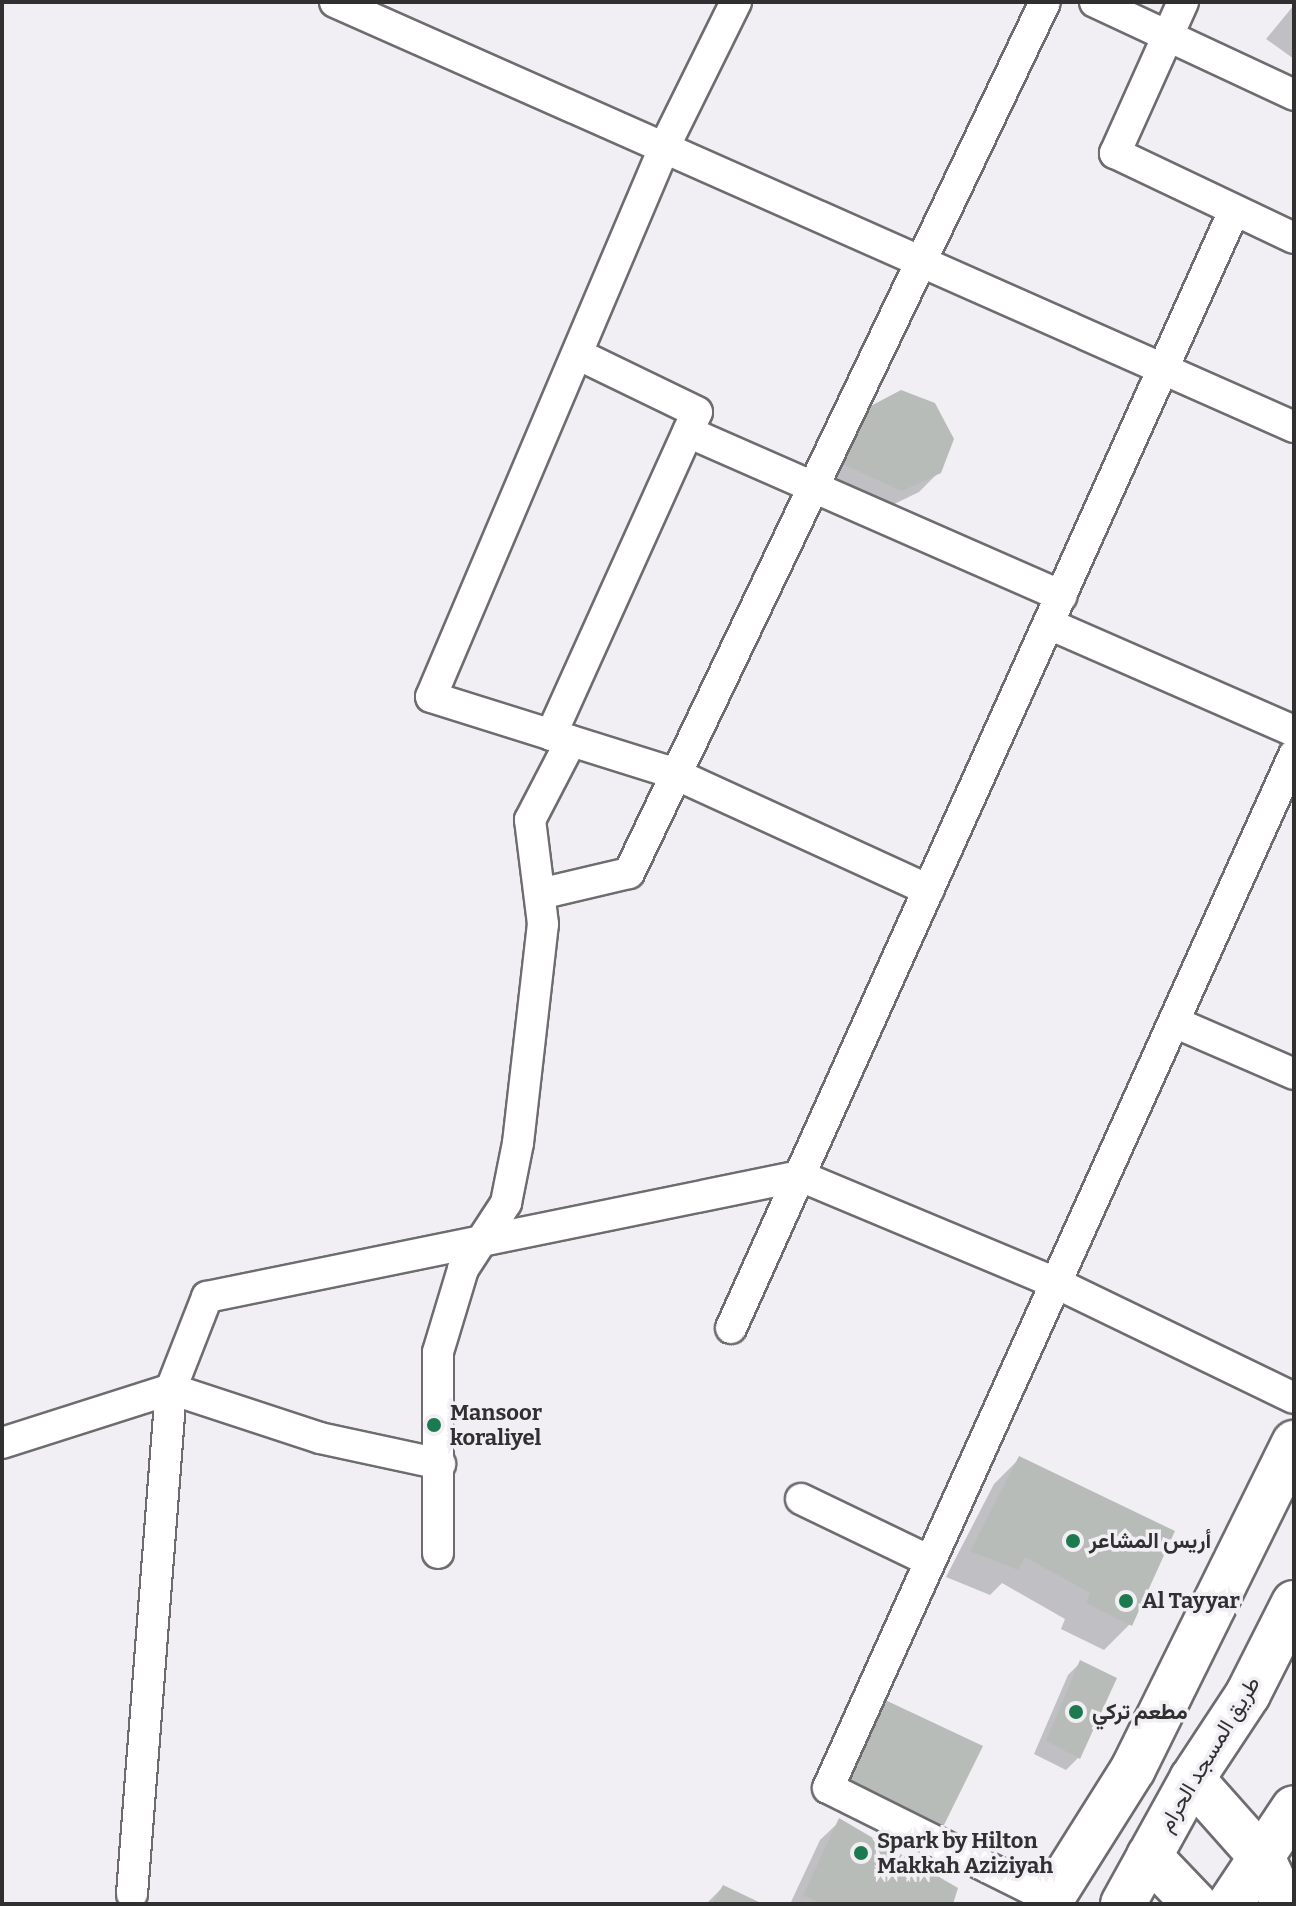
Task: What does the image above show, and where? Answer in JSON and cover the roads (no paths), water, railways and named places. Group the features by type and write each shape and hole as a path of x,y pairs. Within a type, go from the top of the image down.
{"main road":[{"path":"1049,1901 1133,1769 1294,1443"},
{"name":"طريق المسجد الحرام","path":"1123,1904 1192,1779 1248,1694 1294,1603"},
{"path":"1192,1779 1263,1859 1284,1904"},
{"path":"1230,1904 1263,1859 1294,1808"},
{"path":"1149,1856 1195,1904"}],"street":[{"path":"335,2 1294,427"},
{"path":"736,2 664,148 431,697 678,776 929,890"},
{"path":"540,894 629,873 678,776 1045,2"},
{"path":"1095,2 1294,95"},
{"path":"1183,2 1115,153 1294,238"},
{"path":"731,1328 1234,211"},
{"path":"438,1553 438,1352 463,1269 506,1203 518,1143 543,924 530,820 697,412 577,354"},
{"path":"688,432 1062,596"},
{"path":"1049,624 1294,731"},
{"path":"1049,1901 828,1788 1294,755"},
{"path":"1174,1022 1294,1074"},
{"path":"132,1894 171,1389 207,1297 800,1176 1056,1283 1294,1398"},
{"path":"2,1443 171,1389 320,1438 440,1464"},
{"path":"801,1499 930,1561"}],"place":[{"name":"Mansoor koraliyel","path":"434,1425"},
{"name":"أريس المشاعر","path":"1073,1541"},
{"name":"Al Tayyar","path":"1126,1601"},
{"name":"مطعم تركي","path":"1076,1712"},
{"name":"Spark by Hilton Makkah Aziziyah","path":"861,1853"}]}
